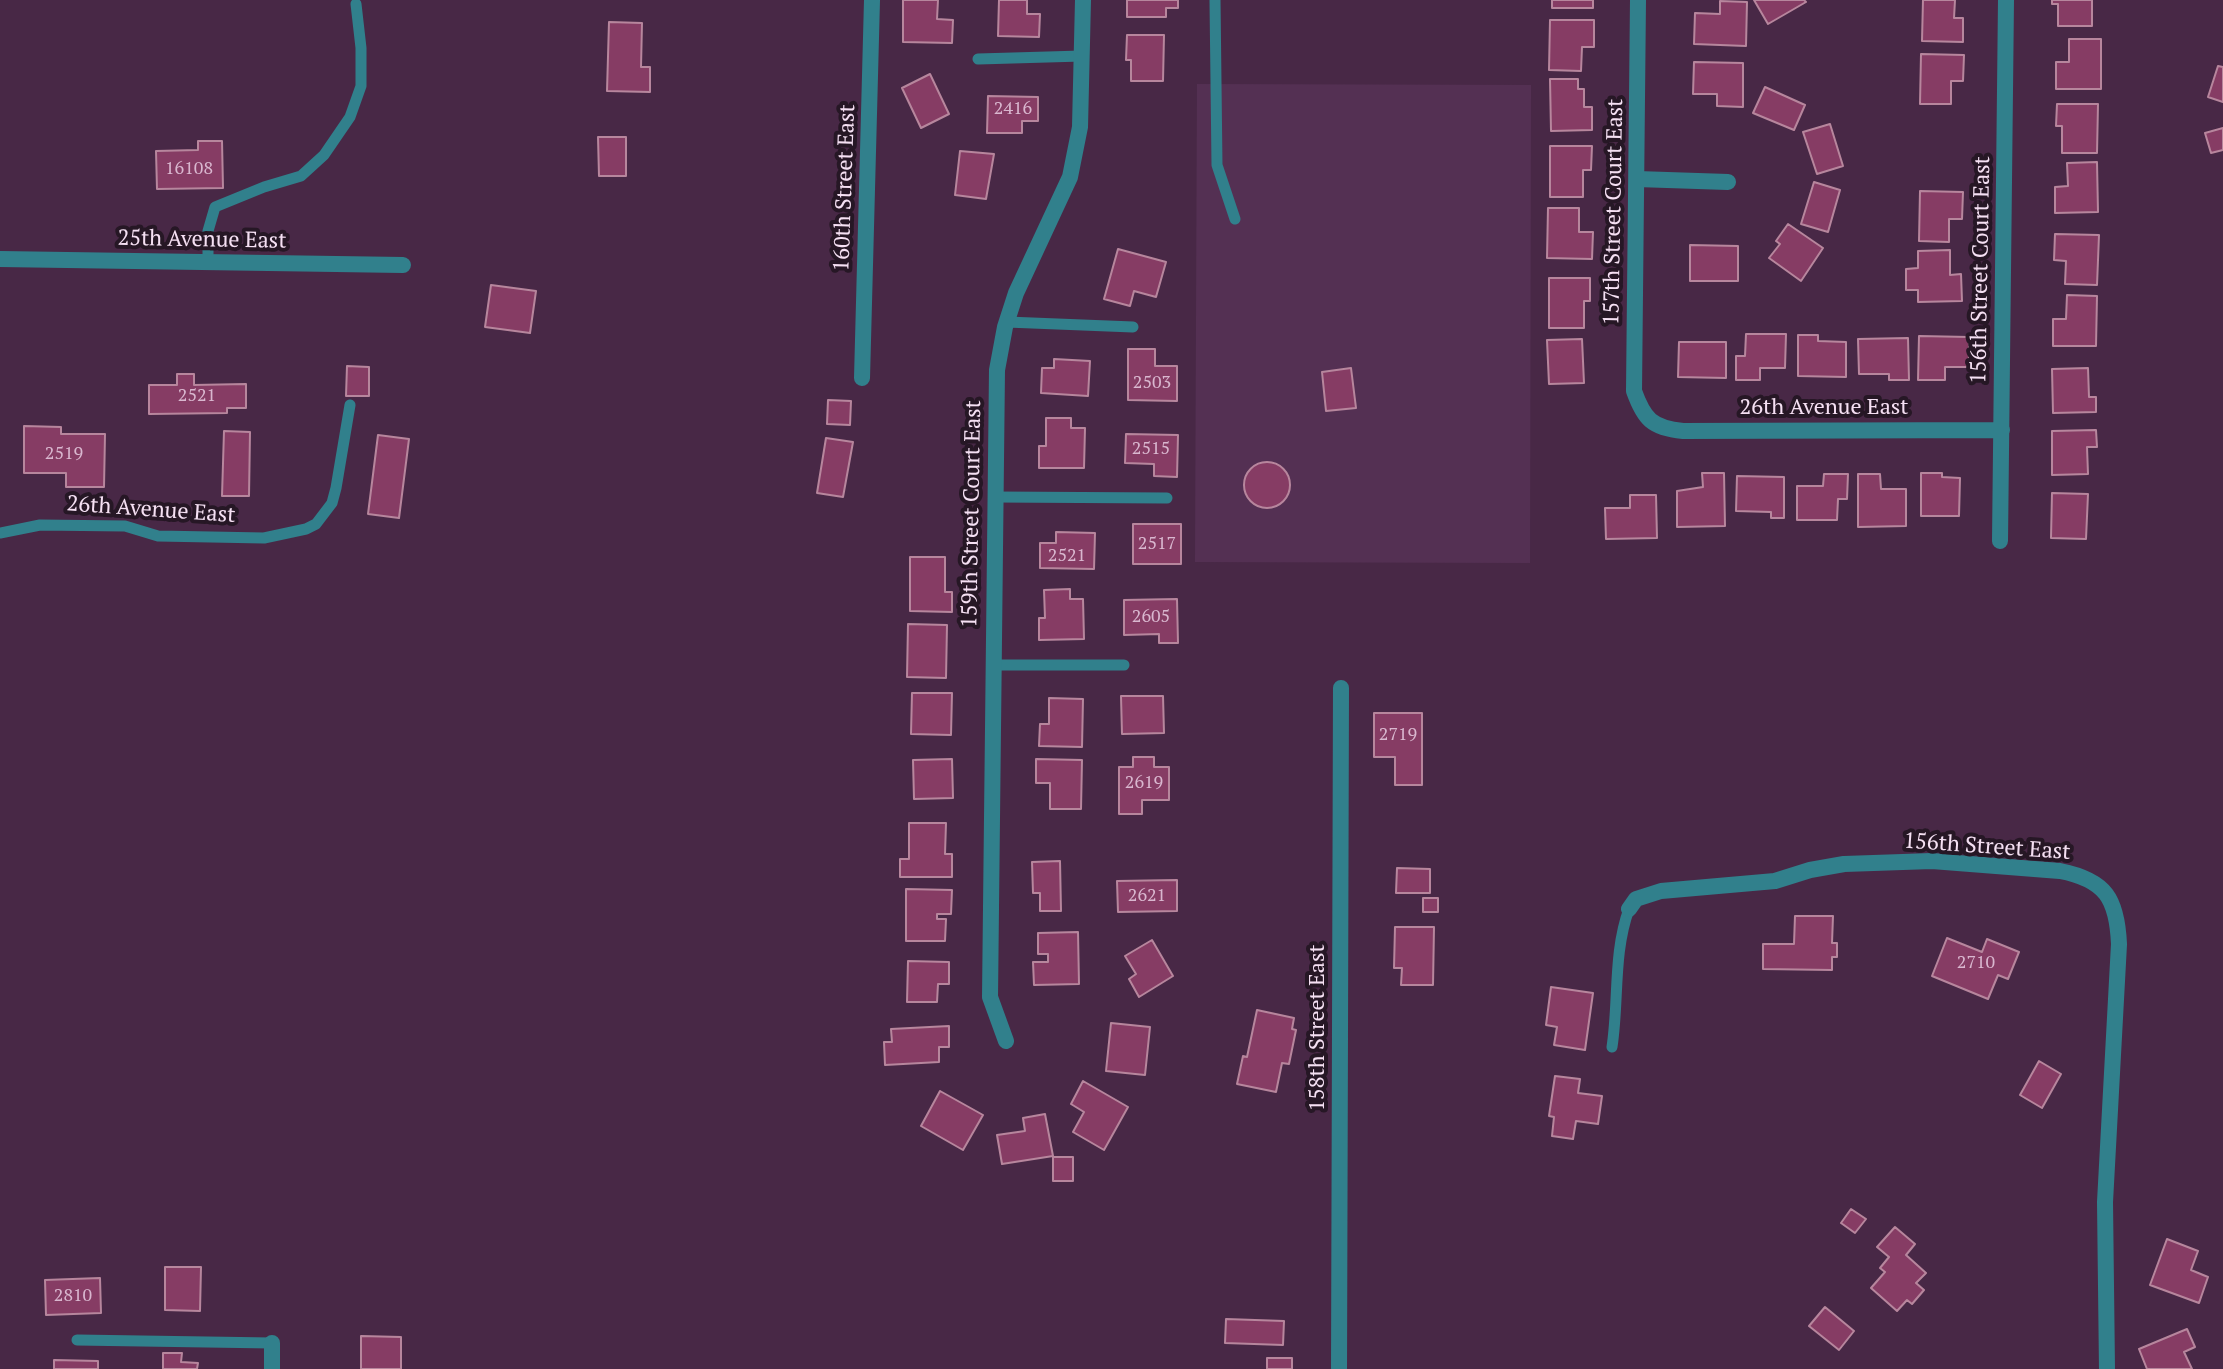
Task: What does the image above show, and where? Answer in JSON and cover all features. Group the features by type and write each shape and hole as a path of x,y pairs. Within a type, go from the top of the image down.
{"street":[{"name":"160th Street East","path":"862,378 872,0"},
{"name":"159th Street Court East","path":"1006,1041 990,997 996,384 1007,322 1029,264 1070,177 1080,127 1083,0"},
{"name":"157th Street Court East","path":"1638,0 1634,391 1642,414 1649,420"},
{"name":"156th Street Court East","path":"2000,541 2006,0"},
{"path":"1637,179 1728,182"},
{"name":"25th Avenue East","path":"0,259 403,265"},
{"name":"26th Avenue East","path":"1649,420 1666,429 1683,431 2002,430"},
{"name":"158th Street East","path":"1339,1369 1341,688"},
{"name":"156th Street East","path":"1629,909 1636,899 1661,891 1775,881 1810,870 1871,863 1932,861 2060,871 2075,874 2100,887 2116,909 2119,944 2105,1202 2107,1369"},
{"path":"272,1343 272,1369"}],"lane":[{"path":"1215,0 1217,165 1235,219"},
{"path":"208,262 208,231 215,207 301,176 324,155 350,117 361,86 356,4"},
{"path":"978,59 1082,56"},
{"path":"1007,322 1133,327"},
{"name":"26th Avenue East","path":"0,533 40,525 125,526 158,536 264,538 306,529 316,524 332,503 350,405"},
{"path":"994,497 1167,498"},
{"path":"993,665 1124,665"},
{"path":"1612,1047 1621,931 1629,909"},
{"path":"77,1340 272,1343"}],"shaded area":[{"path":"1197,84 1531,85 1530,563 1195,562"}],"building":[{"path":"903,0 938,0 937,19 953,20 952,43 903,42"},
{"path":"999,0 1027,0 1027,14 1040,14 1039,37 998,36"},
{"path":"1127,0 1178,0 1178,8 1166,8 1166,17 1127,17"},
{"path":"1552,0 1593,0 1593,8 1552,8"},
{"path":"1754,0 1804,0 1806,2 1768,24"},
{"path":"1923,0 1955,0 1954,18 1963,18 1963,42 1922,41"},
{"path":"2052,0 2092,0 2092,26 2058,26 2058,4 2052,4"},
{"path":"1720,1 1747,2 1746,46 1694,44 1695,13 1720,14"},
{"path":"1550,20 1594,20 1594,47 1582,47 1581,71 1549,70"},
{"path":"609,22 642,23 641,67 650,67 650,92 607,91"},
{"path":"1127,35 1164,35 1163,81 1131,81 1131,60 1126,60"},
{"path":"2069,39 2101,39 2101,89 2056,89 2056,62 2069,62"},
{"path":"1921,54 1964,55 1963,81 1951,81 1951,104 1920,104"},
{"path":"1694,62 1743,63 1743,107 1717,106 1717,94 1693,94"},
{"path":"2218,66 2223,67 2223,102 2208,97"},
{"path":"930,74 949,114 921,128 902,88"},
{"path":"1550,79 1578,79 1578,89 1584,89 1584,107 1592,107 1592,130 1551,131"},
{"path":"1765,87 1805,105 1794,130 1753,113"},
{"path":"988,96 1038,97 1038,121 1022,121 1022,133 987,133"},
{"path":"2057,104 2098,104 2097,153 2062,153 2062,126 2056,126"},
{"path":"1830,124 1843,166 1817,174 1803,132"},
{"path":"2223,128 2223,150 2211,153 2205,133"},
{"path":"598,137 626,137 626,176 599,176"},
{"path":"198,141 222,141 223,188 157,189 156,151 198,150"},
{"path":"1550,146 1592,146 1591,170 1583,170 1583,197 1550,197"},
{"path":"960,151 994,154 986,199 955,195"},
{"path":"2097,162 2098,212 2055,213 2055,187 2068,186 2067,163"},
{"path":"1814,182 1840,190 1828,232 1801,224"},
{"path":"1920,191 1963,192 1962,219 1949,219 1949,242 1919,241"},
{"path":"1548,208 1579,208 1579,232 1593,232 1592,259 1547,258"},
{"path":"1788,224 1823,248 1801,281 1769,258 1780,244 1776,241"},
{"path":"2055,234 2099,235 2097,285 2065,284 2066,261 2054,260"},
{"path":"1690,245 1738,246 1738,281 1690,281"},
{"path":"1118,249 1166,262 1156,297 1134,291 1130,306 1104,299"},
{"path":"1950,250 1950,275 1961,274 1962,301 1918,302 1918,290 1906,290 1906,269 1918,268 1918,251"},
{"path":"1549,278 1590,278 1590,301 1584,301 1584,328 1549,328"},
{"path":"491,285 536,291 530,333 485,327"},
{"path":"2067,295 2097,296 2096,346 2053,346 2053,319 2066,319"},
{"path":"1746,334 1786,334 1785,368 1760,368 1760,380 1736,380 1736,356 1745,356"},
{"path":"1798,335 1818,335 1818,341 1846,342 1846,377 1798,376"},
{"path":"1919,336 1969,337 1969,367 1945,367 1945,380 1918,380"},
{"path":"1908,338 1909,380 1889,380 1889,374 1859,374 1858,339"},
{"path":"1582,339 1584,383 1549,384 1547,340"},
{"path":"1679,342 1726,342 1726,378 1678,377"},
{"path":"1128,349 1155,349 1155,366 1177,366 1177,401 1128,400"},
{"path":"1054,359 1090,361 1088,396 1041,393 1042,368 1054,368"},
{"path":"347,366 369,367 369,396 346,396"},
{"path":"1351,368 1356,408 1326,411 1322,372"},
{"path":"2088,368 2089,397 2096,397 2096,412 2053,413 2052,369"},
{"path":"177,374 194,374 194,385 246,384 246,408 227,408 227,413 149,414 149,385 177,385"},
{"path":"828,400 851,401 850,425 827,424"},
{"path":"1046,418 1071,418 1071,428 1085,428 1084,468 1039,468 1039,446 1046,446"},
{"path":"24,426 61,427 61,434 105,434 104,487 66,487 66,473 24,473"},
{"path":"2096,430 2097,447 2087,447 2088,474 2052,475 2052,431"},
{"path":"224,431 250,432 249,496 222,496"},
{"path":"1126,434 1178,435 1177,477 1154,476 1154,464 1125,463"},
{"path":"378,435 409,439 399,518 368,514"},
{"path":"826,438 853,442 843,497 817,493"},
{"path":"1267,462 1283,469 1290,485 1283,501 1267,508 1251,501 1244,485 1251,469"},
{"path":"1702,473 1724,473 1725,526 1677,527 1677,491 1703,487"},
{"path":"1921,473 1942,473 1942,477 1960,478 1959,516 1921,516"},
{"path":"1824,474 1848,474 1847,499 1838,499 1837,520 1797,520 1797,486 1823,486"},
{"path":"1858,474 1880,474 1881,489 1906,489 1906,526 1858,527"},
{"path":"1737,476 1784,477 1784,518 1771,518 1771,512 1736,511"},
{"path":"2052,493 2088,494 2086,539 2051,538"},
{"path":"1630,495 1656,495 1657,538 1606,539 1605,508 1630,508"},
{"path":"1133,524 1181,524 1181,564 1133,564"},
{"path":"1056,532 1095,533 1094,569 1040,568 1040,543 1056,543"},
{"path":"910,557 945,557 945,592 952,592 952,612 910,611"},
{"path":"1070,589 1070,599 1083,599 1084,639 1039,640 1039,618 1045,618 1044,590"},
{"path":"1177,599 1178,643 1159,643 1159,634 1124,635 1124,600"},
{"path":"908,624 947,625 946,678 907,677"},
{"path":"912,693 952,693 951,735 911,734"},
{"path":"1121,696 1163,696 1164,733 1122,734"},
{"path":"1049,698 1083,699 1082,747 1039,746 1040,724 1049,724"},
{"path":"1374,713 1422,713 1422,785 1395,785 1395,757 1374,757"},
{"path":"1133,757 1154,757 1154,767 1169,767 1169,800 1142,800 1142,814 1119,814 1119,767 1133,767"},
{"path":"952,759 953,798 914,799 913,760"},
{"path":"1036,759 1082,760 1081,809 1050,809 1050,783 1036,783"},
{"path":"909,823 946,823 945,854 952,854 952,877 900,877 900,859 909,859"},
{"path":"1060,861 1061,911 1040,911 1040,893 1033,893 1032,862"},
{"path":"1397,868 1430,869 1430,893 1396,893"},
{"path":"1177,880 1177,911 1118,912 1117,881"},
{"path":"906,889 952,890 951,914 937,914 937,919 946,919 945,941 906,941"},
{"path":"1423,898 1438,898 1438,912 1423,912"},
{"path":"1795,916 1833,916 1832,943 1837,943 1837,957 1832,957 1832,970 1763,969 1763,944 1794,944"},
{"path":"1395,927 1434,927 1433,985 1401,985 1402,968 1394,968"},
{"path":"1078,932 1079,984 1034,985 1033,962 1048,962 1048,954 1038,954 1038,933"},
{"path":"1947,938 1982,952 1987,939 2019,952 2008,979 1998,975 1988,999 1932,976"},
{"path":"1152,940 1173,976 1139,997 1129,979 1136,974 1125,956"},
{"path":"908,961 949,962 949,984 938,984 937,1002 907,1002"},
{"path":"1551,987 1593,993 1585,1050 1554,1045 1557,1027 1546,1025"},
{"path":"1257,1010 1294,1018 1292,1029 1296,1030 1289,1064 1282,1063 1276,1092 1237,1084 1243,1056 1247,1057"},
{"path":"1111,1023 1150,1027 1145,1075 1106,1071"},
{"path":"949,1026 949,1047 939,1047 939,1062 885,1065 884,1042 892,1042 891,1029"},
{"path":"2039,1061 2061,1074 2042,1108 2020,1095"},
{"path":"1555,1076 1580,1079 1578,1093 1602,1096 1598,1124 1576,1121 1573,1139 1552,1136 1554,1117 1549,1116"},
{"path":"1083,1081 1128,1107 1104,1150 1073,1132 1084,1112 1071,1104"},
{"path":"940,1091 983,1115 963,1150 921,1126"},
{"path":"1045,1114 1053,1156 1002,1164 997,1135 1025,1131 1023,1118"},
{"path":"1053,1157 1073,1157 1073,1181 1053,1181"},
{"path":"1851,1209 1866,1219 1855,1233 1841,1223"},
{"path":"1895,1227 1915,1244 1906,1255 1926,1273 1916,1283 1924,1290 1912,1304 1907,1300 1897,1311 1871,1288 1885,1272 1880,1268 1889,1257 1877,1247"},
{"path":"2167,1239 2198,1251 2191,1270 2208,1277 2199,1303 2150,1285"},
{"path":"165,1267 201,1267 200,1311 165,1310"},
{"path":"100,1278 101,1313 46,1315 45,1280"},
{"path":"1825,1307 1854,1331 1839,1350 1809,1326"},
{"path":"1226,1319 1284,1321 1283,1345 1225,1343"},
{"path":"2187,1329 2195,1347 2184,1352 2192,1369 2147,1369 2139,1349"},
{"path":"361,1336 401,1337 401,1369 361,1369"},
{"path":"163,1353 182,1353 181,1362 198,1363 197,1369 163,1369"},
{"path":"1267,1358 1292,1358 1292,1369 1267,1369"},
{"path":"54,1360 98,1361 98,1369 54,1369"}]}
